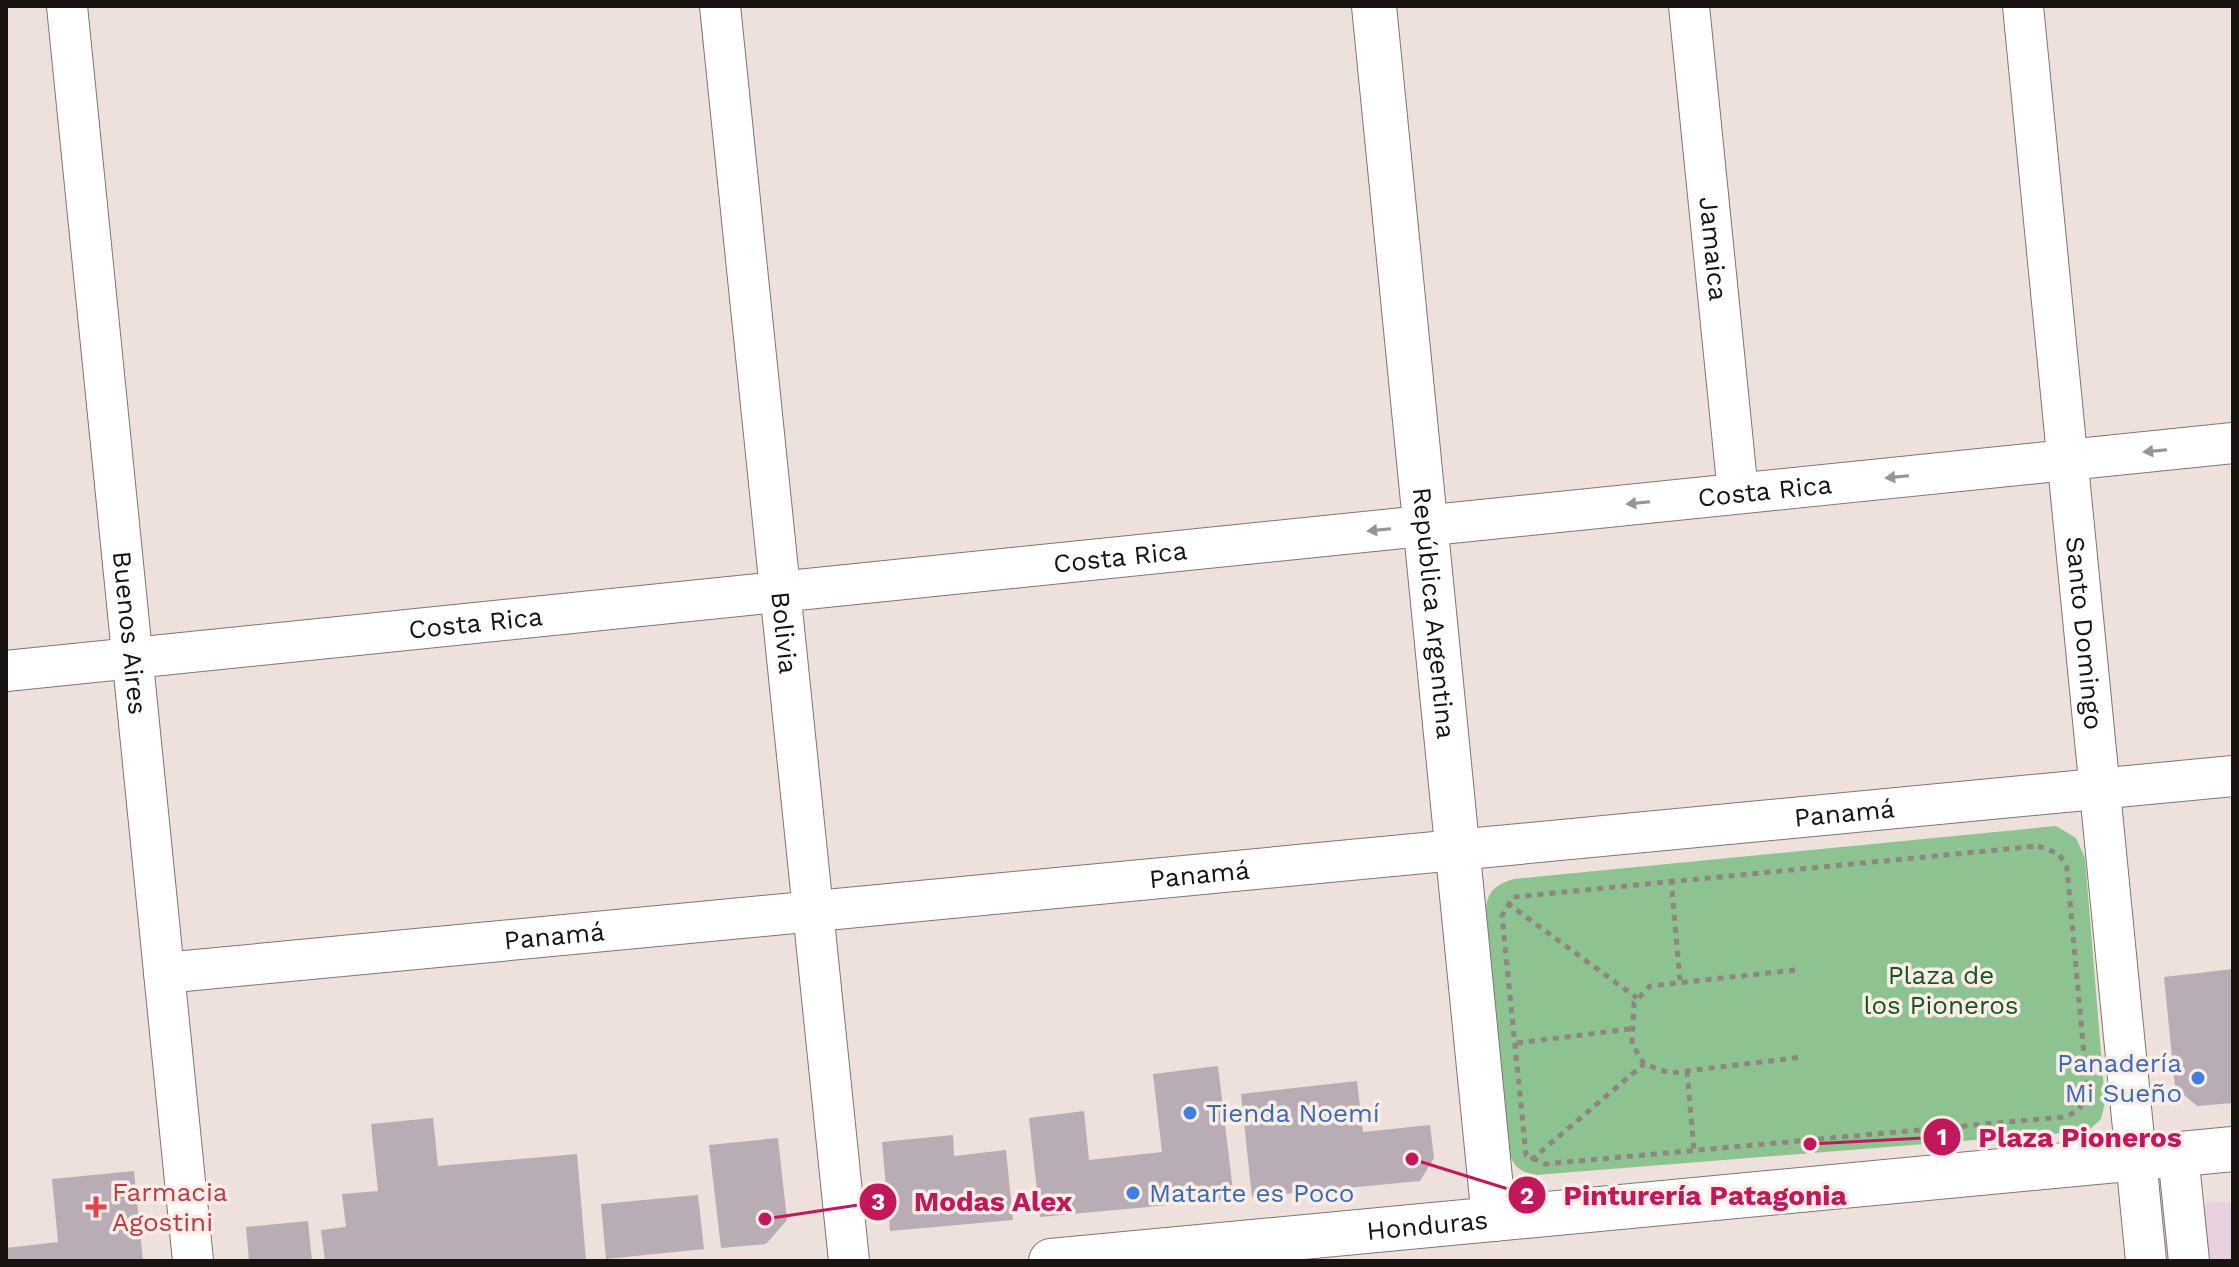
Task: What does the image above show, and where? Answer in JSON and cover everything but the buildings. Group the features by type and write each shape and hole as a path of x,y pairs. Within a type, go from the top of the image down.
{"street":[{"name":"Buenos Aires","path":"67,6 193,1261"},
{"name":"Bolivia","path":"720,6 849,1261"},
{"name":"República Argentina","path":"1374,6 1494,1219"},
{"name":"Jamaica","path":"1689,6 1738,493"},
{"name":"Santo Domingo","path":"2023,6 2146,1261"},
{"name":"Costa Rica","path":"6,671 2233,443"},
{"name":"Panamá","path":"164,973 2233,776"},
{"name":"Honduras","path":"1051,1261 2233,1149"},
{"path":"2178,1154 2189,1261"}],"path":[{"path":"2038,846 2052,849 2065,861 2067,868 2087,1088 2078,1110 2063,1117 1545,1164 1531,1160 1523,1148 1502,916 1507,903 1521,893 2038,846"},
{"path":"1671,879 1680,980"},
{"path":"1507,903 1637,998"},
{"path":"1795,970 1680,980 1650,986 1637,998 1631,1015 1632,1044 1644,1064 1657,1071 1687,1071 1803,1057"},
{"path":"1514,1044 1631,1029"},
{"path":"1531,1160 1644,1064"},
{"path":"1687,1071 1694,1150"}],"shaded area":[{"path":"2233,1201 2233,1261 2197,1261 2193,1225 2206,1203"}],"green space":[{"name":"Plaza de los Pioneros","path":"2056,826 2076,838 2085,858 2105,1102 2101,1119 2088,1131 1536,1175 1521,1170 1514,1163 1508,1149 1486,908 1491,892 1498,886 1514,879"}],"place":[{"name":"Panadería Mi Sueño","path":"2198,1078"},
{"name":"Tienda Noemí","path":"1190,1113"},
{"name":"Plaza Pioneros","path":"1810,1144"},
{"name":"Pinturería Patagonia","path":"1412,1159"},
{"name":"Matarte es Poco","path":"1133,1193"},
{"name":"Farmacia Agostini","path":"96,1207"},
{"name":"Modas Alex","path":"765,1219"}]}
